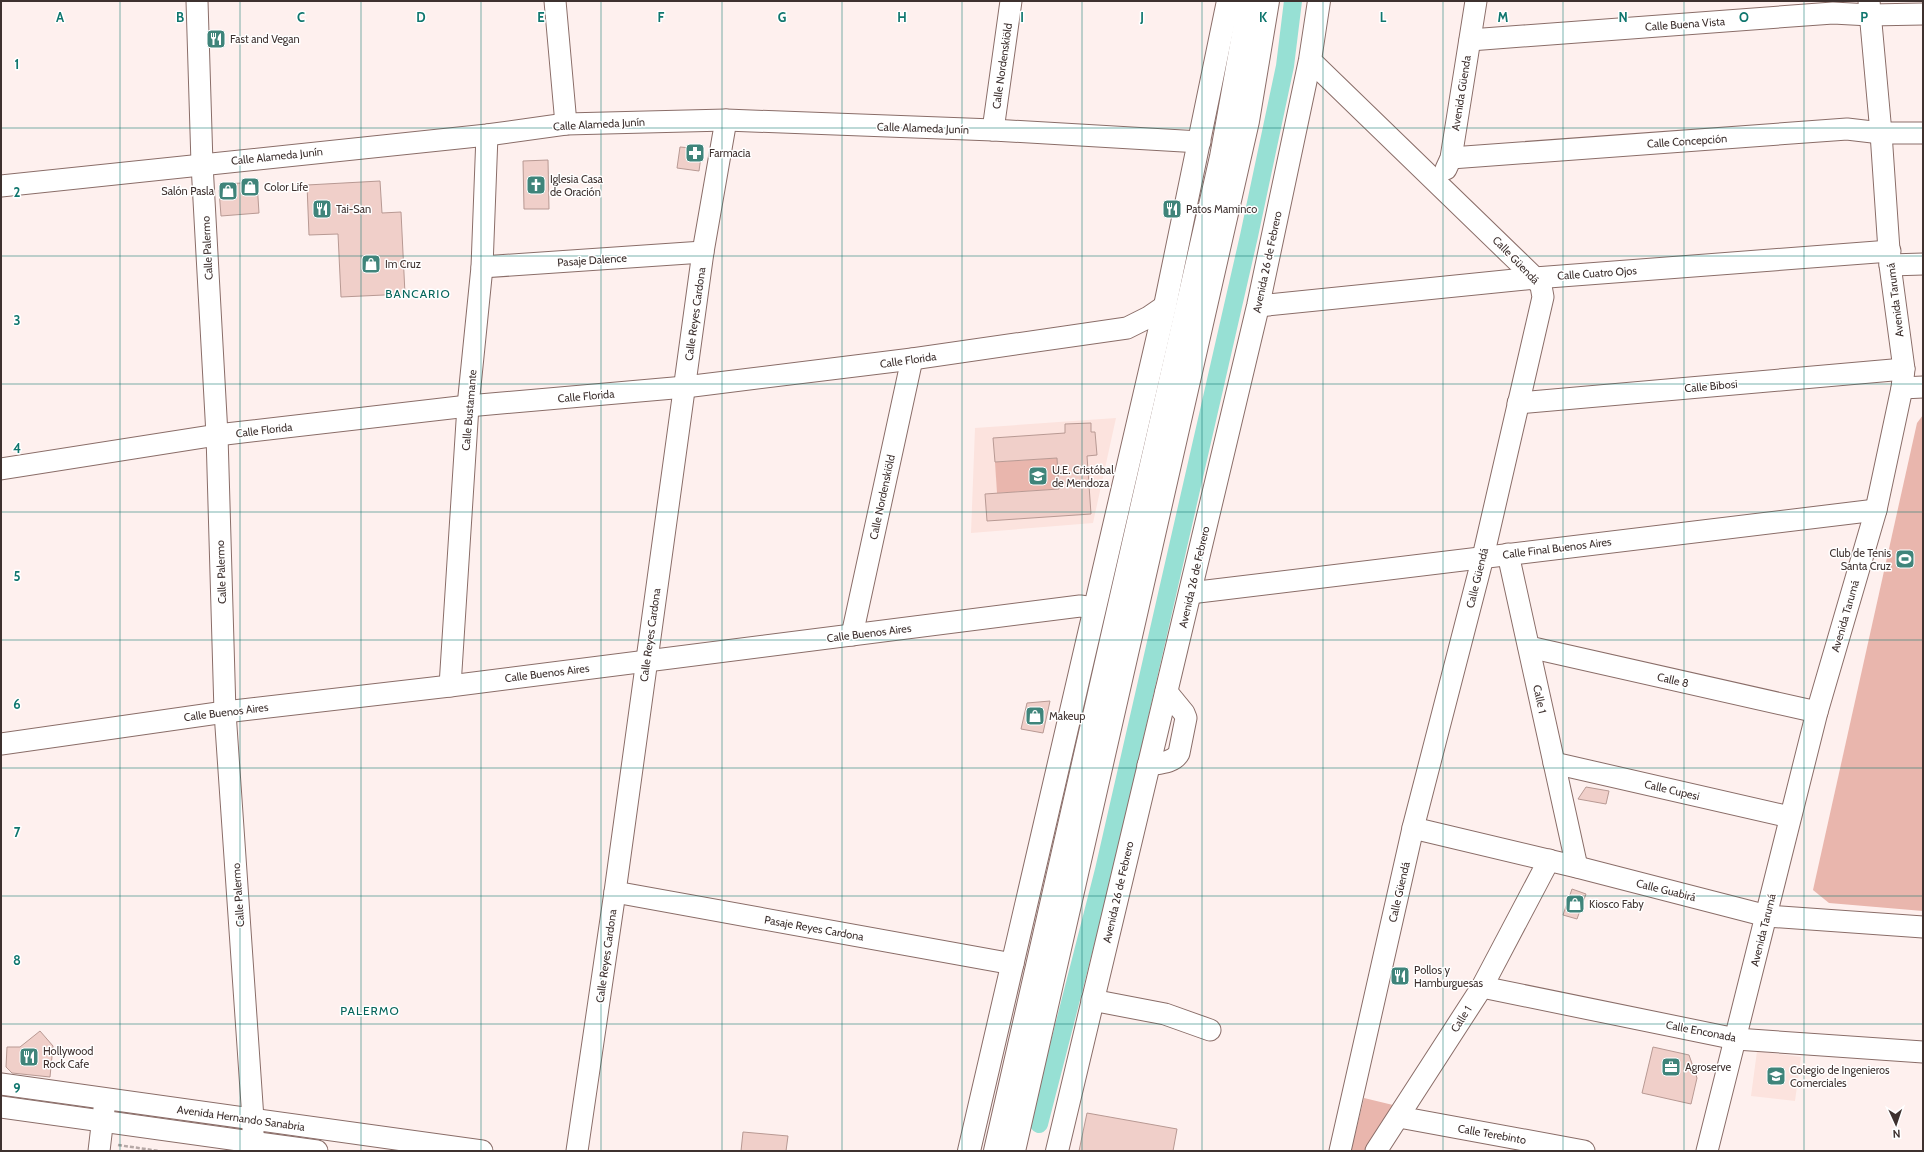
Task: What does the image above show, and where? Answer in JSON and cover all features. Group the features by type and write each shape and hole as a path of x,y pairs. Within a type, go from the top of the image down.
{"main road":[{"path":"969,1151 1165,306 1228,1"},
{"path":"995,1151 1221,157 1249,1"},
{"path":"1014,1151 1248,121 1268,1"},
{"name":"Avenida 26 de Febrero","path":"1057,1151 1258,306 1310,60 1319,1"}],"street":[{"name":"Calle Palermo","path":"197,1 202,164 217,436 225,712 253,1119 253,1142"},
{"path":"556,1 566,124"},
{"name":"Calle Nordenskiöld","path":"993,130 1011,1"},
{"name":"Avenida Güenda","path":"1440,184 1451,158 1476,1"},
{"name":"Calle Buena Vista","path":"1470,40 1833,13 1869,8 1923,14"},
{"name":"Avenida Tarumá","path":"1707,1151 1817,712 1876,510 1903,378 1890,258 1881,133 1869,8"},
{"name":"Calle Güendá","path":"1310,60 1440,184 1535,278 1541,286 1544,297 1483,557 1413,828 1340,1151"},
{"path":"1305,85 1317,80 1335,84"},
{"name":"Calle Alameda Junín","path":"1,186 487,135 566,124 726,120 993,130 1200,142"},
{"name":"Calle Reyes Cardona","path":"577,1151 615,892 703,252 726,120"},
{"name":"Calle Concepción","path":"1451,158 1847,129 1881,133 1923,133"},
{"name":"Calle Bustamante","path":"450,686 468,406 482,268 487,135"},
{"name":"Pasaje Dalence","path":"482,268 703,252"},
{"name":"Calle Cuatro Ojos","path":"1258,306 1535,278 1890,258 1923,264"},
{"name":"Calle Florida","path":"1,469 217,436 468,406 685,387 912,360 1127,328 1165,306"},
{"name":"Calle Nordenskiöld","path":"852,635 912,360"},
{"name":"Calle Bibosi","path":"1518,403 1903,378 1923,387"},
{"name":"Calle Final Buenos Aires","path":"1190,593 1876,510"},
{"name":"Calle 1","path":"1508,554 1577,867"},
{"name":"Calle Buenos Aires","path":"1,744 225,712 450,686 1080,606 1094,608"},
{"name":"Calle 8","path":"1529,648 1817,712"},
{"name":"Calle Cupesi","path":"1554,764 1790,817"},
{"name":"Calle Guabirá","path":"1413,828 1549,860 1767,916 1923,927"},
{"name":"Calle 1","path":"1376,1151 1482,987 1549,860"},
{"name":"Pasaje Reyes Cardona","path":"615,892 1013,964"},
{"name":"Calle Enconada","path":"1482,987 1736,1039 1923,1052"},
{"path":"1092,1000 1165,1014 1210,1030"},
{"name":"Avenida Hernando Sanabria","path":"1,1084 253,1119 399,1146 482,1151"},
{"path":"40,1113 44,1104 45,1096 42,1089"},
{"path":"105,1098 103,1122 108,1148"},
{"path":"156,1129 154,1117 158,1106"},
{"name":"Avenida Hernando Sanabria","path":"1,1107 317,1151"},
{"name":"Calle Terebinto","path":"1399,1117 1584,1151"}],"path":[{"path":"108,1148 159,1151"}],"shaded area":[{"name":"Club de Tenis Santa Cruz","path":"1923,415 1923,911 1829,903 1813,890 1917,423"},
{"name":"U.E. Cristóbal de Mendoza","path":"1116,418 1093,523 971,533 975,428"},
{"path":"1057,458 1059,489 997,493 995,462"},
{"name":"Colegio de Ingenieros Comerciales","path":"1757,1051 1801,1057 1795,1101 1751,1096"},
{"path":"1364,1098 1393,1105 1364,1151 1351,1151"}],"building":[{"path":"680,147 702,149 699,171 677,168"},
{"name":"Iglesia Casa de Oración","path":"548,160 549,209 524,209 523,161"},
{"name":"Im Cruz","path":"380,181 382,213 401,212 405,294 341,297 338,234 309,235 307,185"},
{"path":"257,182 259,213 221,216 219,190 226,184"},
{"path":"1091,423 1091,432 1095,432 1097,455 1087,456 1091,514 987,521 985,494 1059,489 1057,458 995,462 993,438 1065,433 1065,424"},
{"name":"Makeup","path":"1050,701 1043,733 1021,729 1027,703"},
{"path":"1586,787 1609,791 1606,804 1578,799"},
{"name":"Kiosco Faby","path":"1572,889 1586,894 1577,919 1563,915"},
{"name":"Hollywood Rock Cafe","path":"40,1031 53,1046 50,1077 12,1073 6,1067 7,1047 20,1047"},
{"name":"Agroserve","path":"1653,1047 1689,1055 1697,1078 1691,1104 1642,1093"},
{"path":"1087,1113 1177,1129 1173,1151 1079,1151"},
{"path":"743,1132 788,1136 786,1151 741,1151"}],"waterway":[{"path":"1039,1124 1104,870 1249,236 1285,66 1293,1"}],"place":[{"name":"Fast and Vegan","path":"216,39"},
{"name":"Farmacia","path":"695,153"},
{"name":"Iglesia Casa de Oración","path":"536,185"},
{"name":"Color Life","path":"250,187"},
{"name":"Salón Pasla","path":"228,191"},
{"name":"Tai-San","path":"322,209"},
{"name":"Patos Maminco","path":"1172,209"},
{"name":"Im Cruz","path":"371,264"},
{"name":"U.E. Cristóbal de Mendoza","path":"1038,476"},
{"name":"Club de Tenis Santa Cruz","path":"1905,559"},
{"name":"Makeup","path":"1035,716"},
{"name":"Kiosco Faby","path":"1575,904"},
{"name":"Pollos y Hamburguesas","path":"1400,976"},
{"name":"Hollywood Rock Cafe","path":"29,1057"},
{"name":"Agroserve","path":"1671,1067"},
{"name":"Colegio de Ingenieros Comerciales","path":"1776,1076"}],"district":[{"name":"BANCARIO","path":"418,293"},
{"name":"PALERMO","path":"370,1010"}]}
